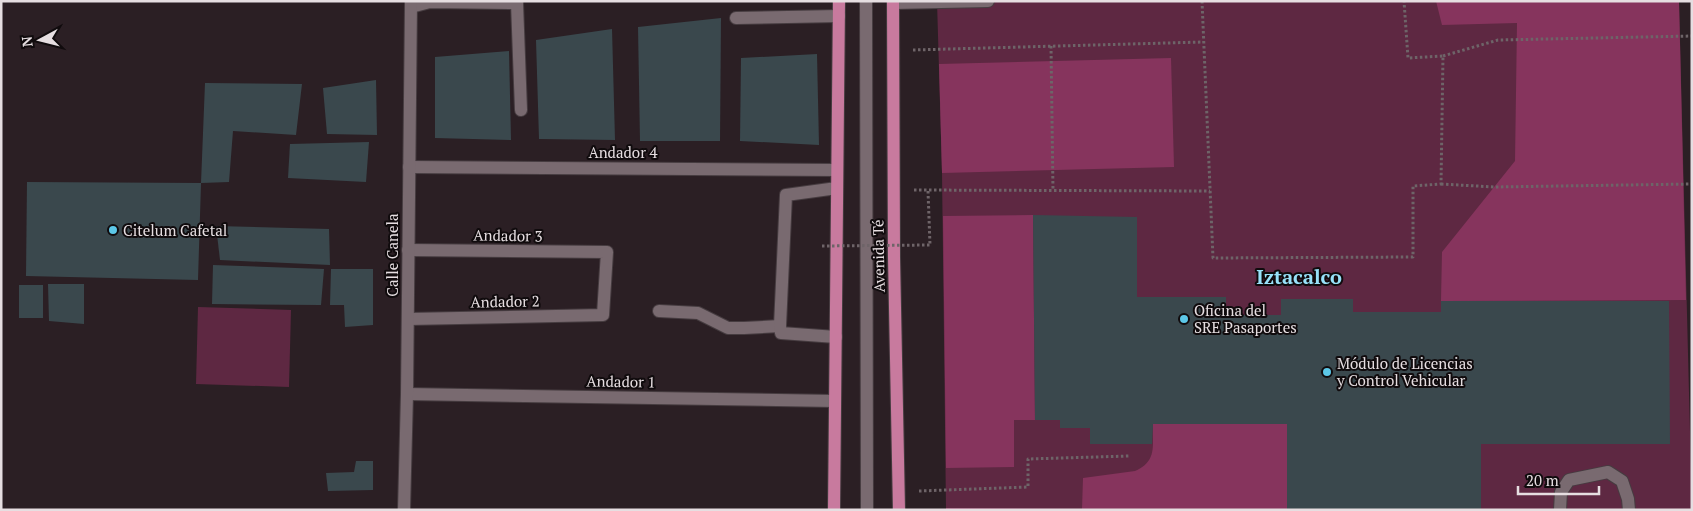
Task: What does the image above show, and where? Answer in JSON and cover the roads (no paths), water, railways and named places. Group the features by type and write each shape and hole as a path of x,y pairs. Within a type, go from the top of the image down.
{"main road":[{"path":"834,510 839,1"},
{"name":"Avenida Té","path":"893,2 898,510"}],"street":[{"path":"866,1 867,510"},
{"path":"893,2 988,1"},
{"path":"411,4 430,2 517,3 521,110"},
{"name":"Calle Canela","path":"404,510 411,4"},
{"path":"736,18 839,16"},
{"name":"Andador 4","path":"408,167 838,170"},
{"path":"836,337 781,333 780,326 786,195 838,188"},
{"name":"Andador 3","path":"408,250 607,252 603,315"},
{"path":"659,311 698,313 728,328 780,326"},
{"name":"Andador 2","path":"408,319 603,315"},
{"name":"Andador 1","path":"407,394 835,401"},
{"path":"1560,510 1561,492 1569,480 1608,472 1622,481 1628,499 1629,510"}],"place":[{"name":"Citelum Cafetal","path":"113,230"},
{"name":"Oficina del SRE Pasaportes","path":"1184,319"},
{"name":"Módulo de Licencias y Control Vehicular","path":"1327,372"}],"district":[{"name":"Iztacalco","path":"1299,276"}]}
